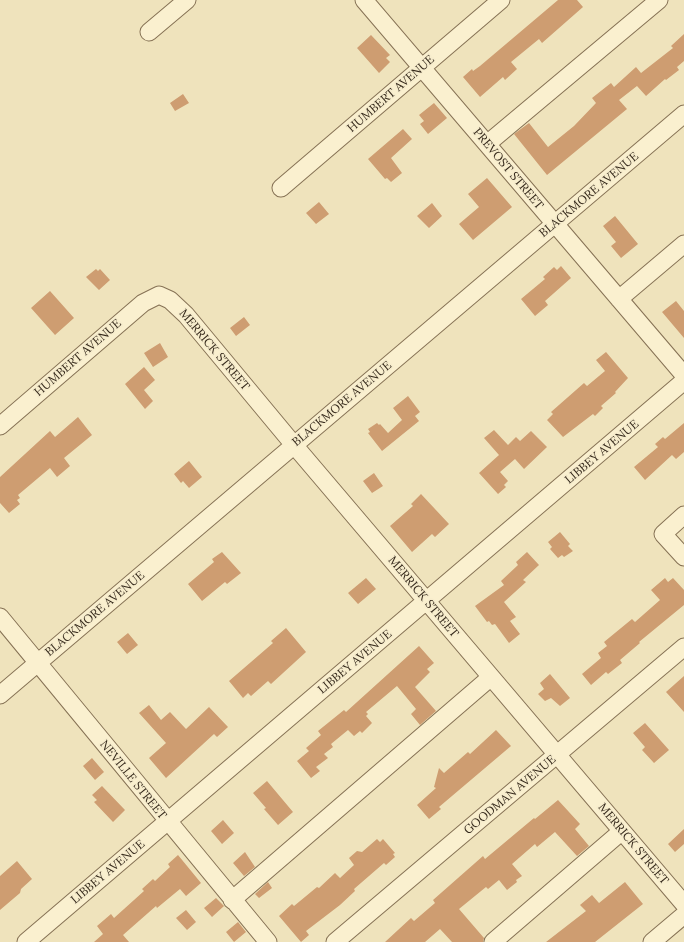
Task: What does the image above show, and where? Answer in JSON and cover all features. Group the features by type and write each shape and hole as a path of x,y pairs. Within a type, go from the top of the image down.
{"street":[{"path":"149,32 187,0"},
{"name":"PREVOST STREET","path":"364,0 684,375"},
{"name":"HUMBERT AVENUE","path":"281,188 501,0"},
{"path":"487,144 659,0"},
{"name":"BLACKMORE AVENUE","path":"0,695 684,114"},
{"path":"619,299 684,244"},
{"name":"HUMBERT AVENUE","path":"0,426 137,308 159,295"},
{"name":"MERRICK STREET","path":"159,295 170,300 186,315 294,445 684,904"},
{"name":"LIBBEY AVENUE","path":"26,942 684,381"},
{"path":"684,515 663,534 684,558"},
{"name":"NEVILLE STREET","path":"0,617 167,822 268,942"},
{"name":"GOODMAN AVENUE","path":"335,942 684,648"},
{"path":"232,900 491,676"},
{"path":"493,942 622,831"},
{"path":"652,942 684,915"}],"building":[{"path":"558,0 577,0 583,7 542,43 539,39 511,62 517,69 505,80 503,77 480,97 463,77 472,69 473,71 480,66"},
{"path":"684,34 684,61 677,67 679,70 666,80 665,79 646,96 637,86 619,100 627,109 547,175 514,134 529,123 548,147 574,126 596,103 592,98 611,83 614,87 636,67 641,73 673,48 671,46"},
{"path":"371,35 390,55 386,58 390,62 379,73 357,48"},
{"path":"183,94 189,103 175,111 170,103"},
{"path":"434,103 447,118 428,134 420,124 424,121 419,115"},
{"path":"403,129 412,139 391,158 402,173 391,182 387,178 385,179 368,159"},
{"path":"487,178 512,207 473,240 459,224 479,207 468,194"},
{"path":"319,202 329,214 316,224 306,213"},
{"path":"432,203 442,216 429,228 417,216"},
{"path":"615,216 638,244 621,258 611,246 616,242 603,226"},
{"path":"561,266 571,278 545,301 548,305 535,316 521,299 545,279 543,277 554,267 557,270"},
{"path":"96,269 98,271 100,269 110,280 99,290 86,277"},
{"path":"50,291 74,318 55,335 31,308"},
{"path":"676,301 684,311 684,338 662,312"},
{"path":"244,317 250,325 236,336 230,328"},
{"path":"160,343 168,357 153,367 144,353"},
{"path":"606,352 628,378 615,392 616,393 601,406 603,408 595,416 593,414 563,437 547,420 553,414 551,412 584,383 587,386 605,371 596,360"},
{"path":"144,367 155,380 144,390 153,401 145,409 125,384"},
{"path":"408,396 420,412 415,416 419,421 382,451 368,433 370,432 368,429 377,423 379,425 380,424 388,433 402,420 393,408"},
{"path":"78,417 92,435 64,458 70,466 57,477 50,468 18,495 20,498 17,500 20,504 9,513 0,503 0,477 50,431 55,437"},
{"path":"684,423 684,452 676,459 672,455 645,480 634,467 658,447 655,444 663,437 665,439"},
{"path":"494,430 508,445 516,437 520,441 531,431 547,447 524,469 515,459 500,472 508,481 504,485 506,487 498,494 479,473 499,455 484,438"},
{"path":"189,461 202,477 189,488 183,481 181,483 174,474"},
{"path":"374,473 383,486 372,493 363,481"},
{"path":"421,494 449,524 435,537 432,534 412,552 390,526 413,506 411,504"},
{"path":"560,532 570,544 568,546 573,551 564,557 562,555 558,558 550,549 552,547 548,542"},
{"path":"222,552 241,573 227,584 225,582 202,601 188,584 214,562 212,559"},
{"path":"527,552 539,565 523,580 526,582 504,602 516,617 510,621 520,634 509,643 495,624 492,625 489,621 487,622 475,606 504,585 501,581 518,565 516,562"},
{"path":"366,578 376,589 358,604 348,593"},
{"path":"665,578 668,582 673,578 684,590 684,605 639,642 640,643 620,660 622,663 608,674 606,672 591,685 582,674 601,658 598,653 607,646 604,642 632,619 635,622 660,600 651,590"},
{"path":"286,628 306,652 271,684 268,681 251,696 248,693 243,698 229,681 273,643 271,641"},
{"path":"128,633 138,645 127,654 117,642"},
{"path":"419,646 434,663 427,669 430,672 415,687 436,711 420,725 411,714 416,709 397,686 366,712 368,714 366,716 372,723 362,733 360,731 354,736 348,730 331,744 333,747 324,754 328,758 316,767 320,771 311,778 297,761 309,751 306,748 321,735 318,731 344,710 346,712"},
{"path":"550,674 570,698 560,706 551,698 545,701 538,694 544,689 540,683"},
{"path":"684,676 684,712 666,692"},
{"path":"149,705 161,720 170,712 186,729 209,707 228,727 217,737 214,734 166,778 149,758 166,743 139,713"},
{"path":"645,723 669,750 654,763 642,750 645,747 633,733"},
{"path":"496,730 511,746 439,807 441,809 429,819 417,805 436,788 434,787 439,768 444,773 468,752 470,754"},
{"path":"92,758 104,772 95,780 83,766"},
{"path":"267,781 293,812 278,825 253,793"},
{"path":"102,786 125,810 113,822 94,802 97,800 92,795"},
{"path":"558,800 580,824 575,829 589,846 577,856 555,832 537,847 535,844 512,864 522,876 516,880 517,882 507,890 499,880 488,889 486,887 459,909 484,938 483,942 452,942 440,929 425,942 385,942 411,918 414,921 435,903 433,900 483,856 485,859"},
{"path":"223,820 234,833 222,844 211,831"},
{"path":"684,829 684,844 675,852 668,844"},
{"path":"377,839 380,842 383,839 395,853 393,854 395,857 386,865 384,863 354,889 355,891 340,905 306,931 309,935 301,942 279,916 292,904 294,906 317,887 319,888 335,873 340,878 354,865 349,858 357,851 362,852"},
{"path":"245,852 255,867 244,876 233,863"},
{"path":"178,855 201,883 186,896 180,889 157,908 156,906 123,935 129,942 94,942 103,934 97,926 111,914 114,918 144,891 142,889 153,879 155,881 170,867 168,864"},
{"path":"17,861 32,879 21,889 20,893 0,910 0,876"},
{"path":"268,882 272,888 259,898 255,894"},
{"path":"625,882 643,904 595,942 546,942 586,911 580,905 592,895 599,903"},
{"path":"216,898 224,906 212,917 204,908"},
{"path":"186,910 196,922 187,930 176,918"},
{"path":"238,922 246,932 234,942 226,932"}]}
